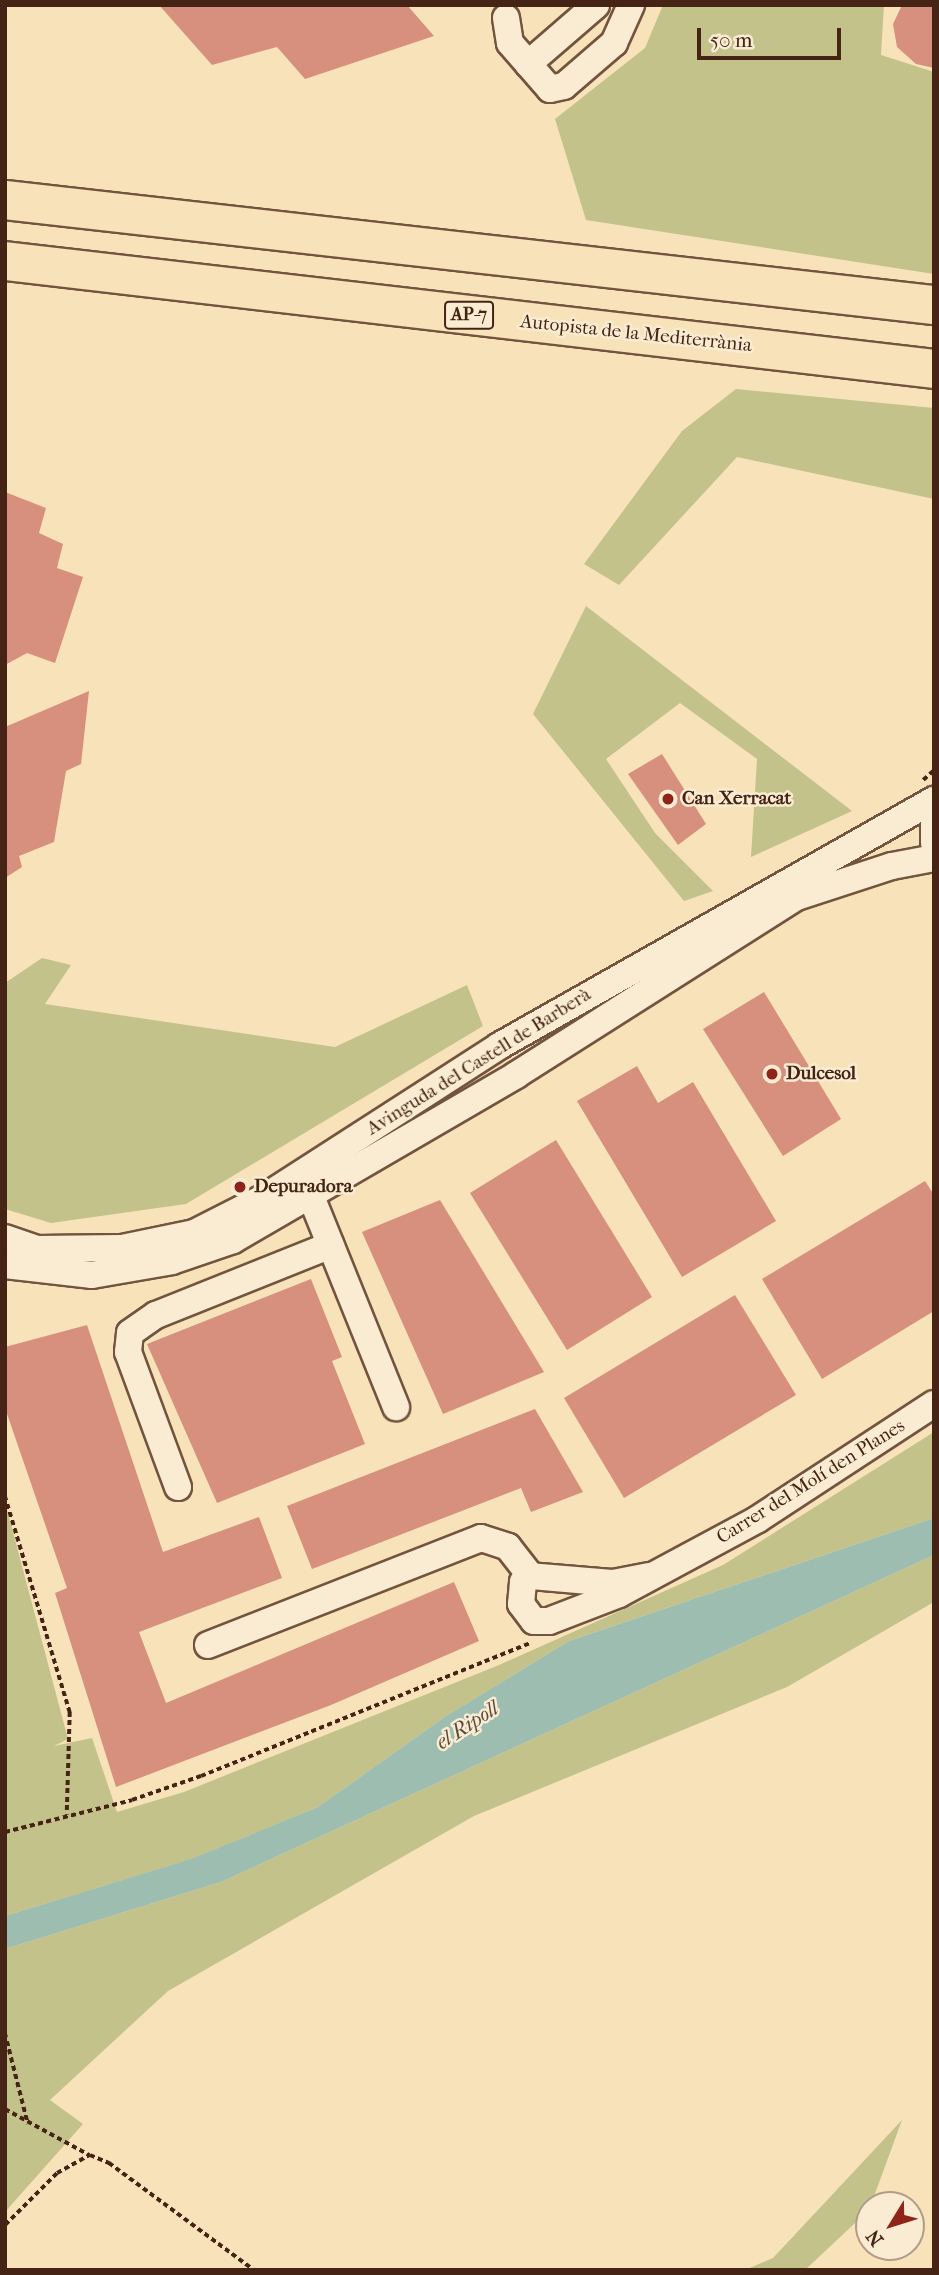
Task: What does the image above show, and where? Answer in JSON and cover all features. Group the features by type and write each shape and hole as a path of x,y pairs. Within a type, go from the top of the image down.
{"highway":[{"path":"5,200 934,305"},
{"name":"Autopista de la Mediterrània","path":"5,261 934,369"}],"street":[{"path":"528,64 596,5"},
{"path":"506,18 505,33 551,89 564,86 614,43 631,5"},
{"name":"Avinguda del Castell de Barberà","path":"5,1238 37,1249 122,1248 194,1233 265,1197 499,1046 934,800"},
{"path":"934,810 934,844"},
{"name":"Avinguda del Castell de Barberà","path":"5,1265 92,1275 173,1261 233,1240 516,1075 797,897 892,866 934,859"},
{"path":"310,1194 396,1407"},
{"path":"178,1487 128,1352 130,1333 156,1315 331,1245"},
{"name":"Carrer del Molí den Planes","path":"649,1576 612,1583 531,1576 523,1582 521,1604 534,1621 549,1621 583,1611 758,1519 934,1404"},
{"path":"208,1645 481,1538 508,1547 531,1576"}],"path":[{"path":"5,1496 70,1712 67,1815"},
{"path":"5,1832 201,1776 520,1647"},
{"path":"5,2033 29,2126"},
{"path":"5,2109 29,2126 120,2171 254,2270"},
{"path":"5,2225 57,2173 90,2155"}],"shaded area":[{"path":"663,5 884,5 881,55 934,72 934,274 586,220 555,119 645,48"},
{"path":"736,389 934,408 934,499 737,457 619,585 584,564 682,431"},
{"path":"586,606 852,811 751,857 757,759 680,703 606,759 655,833 713,891 684,901 533,714"},
{"path":"42,958 71,965 45,1004 335,1047 467,985 483,1026 186,1204 51,1223 5,1209 5,983"},
{"path":"934,1432 934,1518 569,1641 446,1716 318,1807 192,1859 5,1916 5,1502 68,1739 54,1746 92,1738 117,1812 184,1792 499,1665 723,1565"},
{"path":"934,1555 934,1602 787,1687 474,1816 168,1991 50,2100 83,2124 5,2212 5,1949 221,1882"},
{"path":"902,2120 876,2191 855,2191 855,2223 805,2270 745,2270 773,2258"}],"water":[{"name":"el Ripoll","path":"934,1518 934,1555 221,1882 5,1949 5,1916 191,1859 318,1807 446,1716 569,1641"}],"building":[{"path":"159,5 407,5 434,36 305,79 277,47 212,65"},
{"path":"902,5 934,5 934,68 916,64 897,47 893,24"},
{"path":"5,492 46,508 39,533 63,544 57,568 83,577 55,663 27,653 5,665"},
{"path":"89,691 81,764 66,771 54,842 19,856 22,867 5,878 5,727"},
{"name":"Can Xerracat","path":"662,754 706,824 678,845 628,774"},
{"name":"Dulcesol","path":"764,992 841,1119 783,1156 703,1029"},
{"path":"637,1066 658,1103 693,1082 776,1221 682,1277 577,1101"},
{"path":"556,1140 652,1297 567,1350 470,1193"},
{"path":"925,1181 934,1195 934,1311 822,1379 762,1279"},
{"path":"440,1200 544,1372 443,1414 362,1232"},
{"path":"311,1279 342,1357 332,1361 365,1444 217,1503 147,1344"},
{"path":"735,1295 796,1395 624,1498 564,1398"},
{"path":"87,1325 163,1552 259,1517 282,1578 139,1632 166,1703 454,1582 479,1641 331,1705 116,1787 55,1593 67,1588 5,1408 5,1347"},
{"path":"535,1409 583,1492 531,1512 521,1488 312,1569 287,1506"}],"place":[{"name":"Can Xerracat","path":"668,799"},
{"name":"Dulcesol","path":"772,1074"},
{"name":"Depuradora","path":"240,1187"}]}
